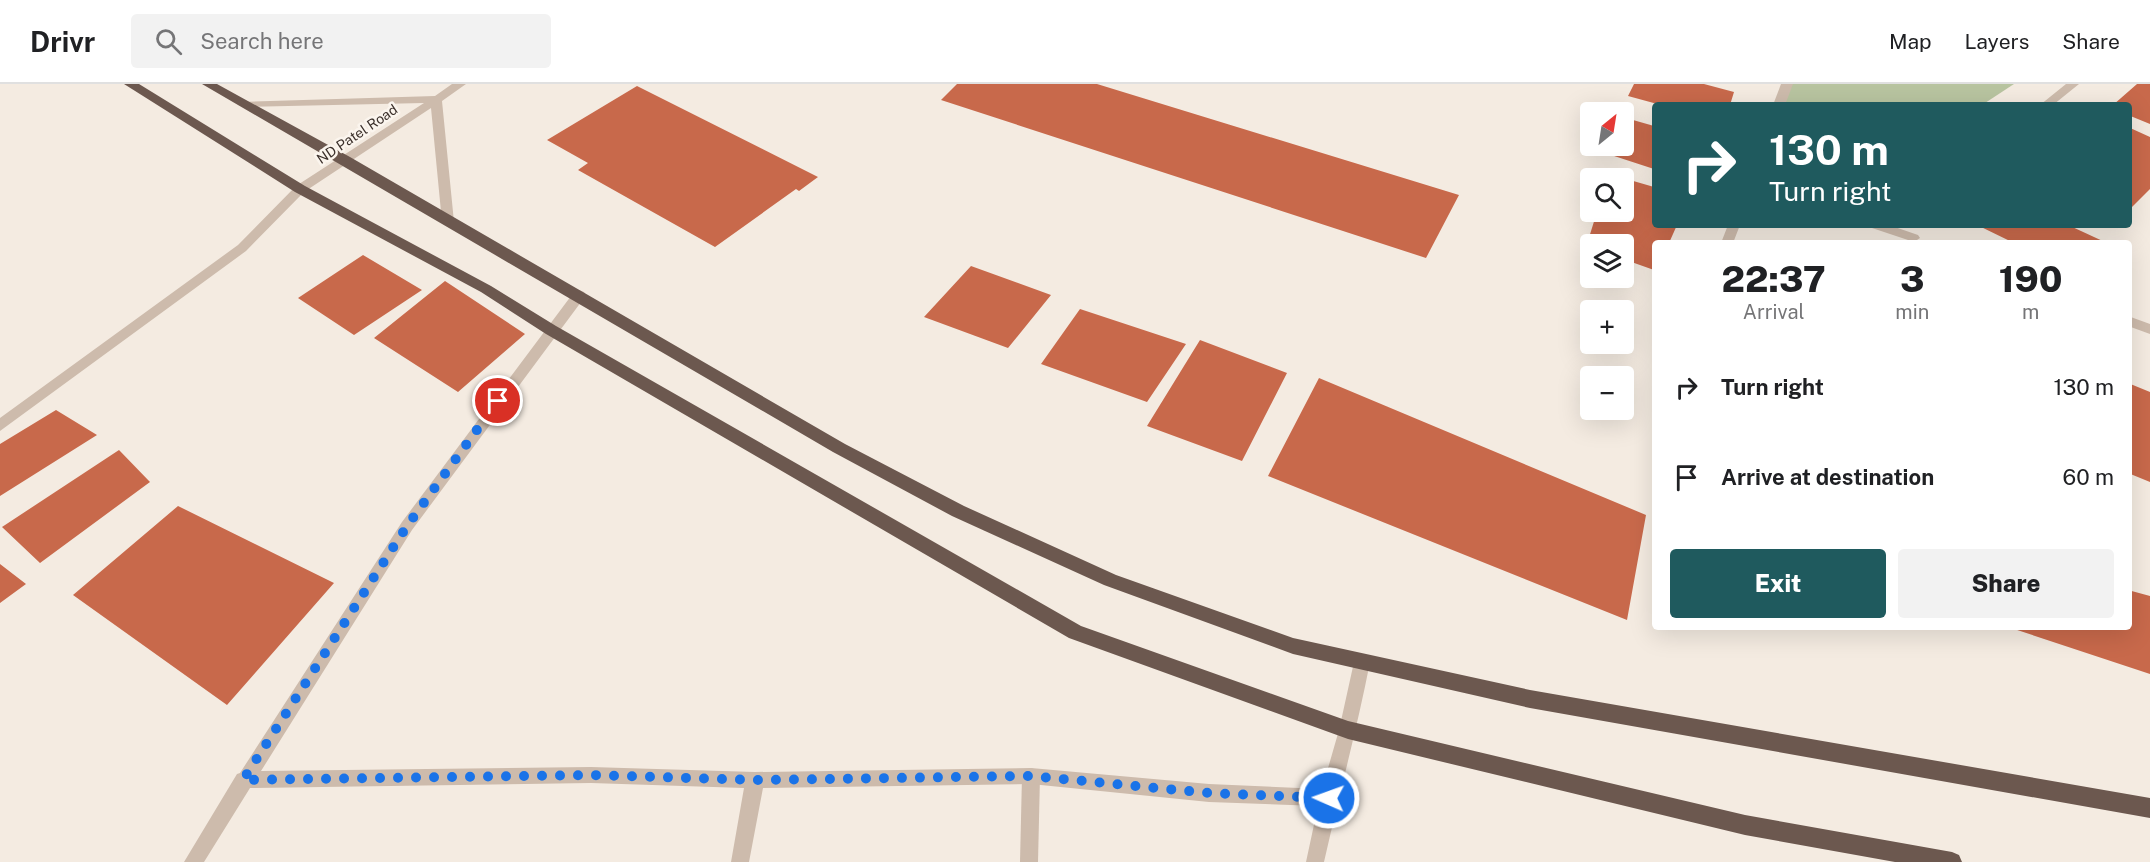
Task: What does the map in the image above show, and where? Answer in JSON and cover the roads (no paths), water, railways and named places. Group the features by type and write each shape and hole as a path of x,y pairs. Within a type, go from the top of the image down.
{"highway":[{"path":"129,84 300,189 486,289 551,330 1075,632 1348,730 1745,825 1953,862"},
{"path":"208,84 345,160 839,448 958,511 1110,580 1293,646 1530,699 2150,808"}],"street":[{"name":"ND Patel Road","path":"0,426 242,248 300,189 460,84"},
{"path":"1780,102 1787,84"},
{"path":"2050,102 2073,84"},
{"path":"245,104 436,99 448,222"},
{"path":"1885,228 1919,240"},
{"path":"1903,228 1914,238"},
{"path":"193,862 243,780 407,526 579,295"},
{"path":"2132,322 2150,329"},
{"path":"1315,862 1329,798 1348,730 1362,662"},
{"path":"243,780 591,775 755,780 1031,776 1209,793 1329,798"},
{"path":"1029,862 1031,776"},
{"path":"740,862 755,780"}]}
